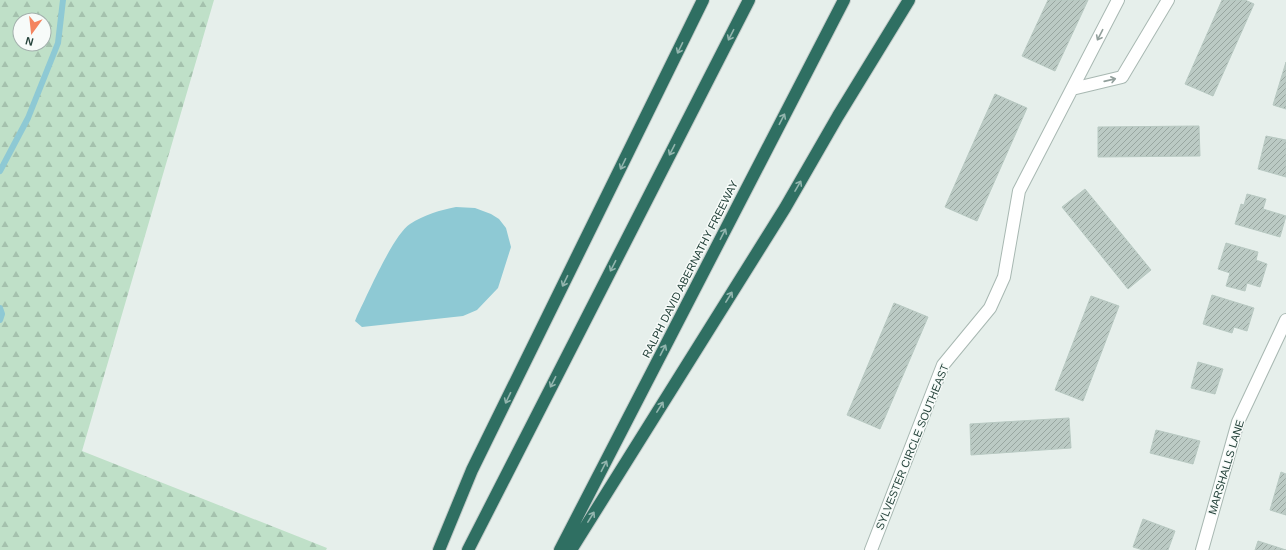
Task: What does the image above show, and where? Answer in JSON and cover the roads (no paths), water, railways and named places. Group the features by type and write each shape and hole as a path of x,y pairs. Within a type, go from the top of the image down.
{"highway":[{"path":"439,550 472,470 703,0"},
{"path":"468,550 749,0"},
{"name":"RALPH DAVID ABERNATHY FREEWAY","path":"560,550 844,0"},
{"path":"571,550 781,214 838,116 909,0"}],"street":[{"name":"SYLVESTER CIRCLE SOUTHEAST","path":"871,550 942,364 990,308 1004,277 1019,191 1118,0"},
{"path":"1072,88 1122,77 1168,0"},
{"name":"MARSHALLS LANE","path":"1202,550 1238,422 1286,320"}],"water":[{"path":"456,207 475,208 491,214 499,219 506,228 511,247 498,288 477,310 463,316 362,327 355,321 357,316 388,253 403,230 410,224 426,215"}],"waterway":[{"path":"0,171 28,118 58,43 63,0"},
{"path":"0,308 2,314 0,320"}]}
